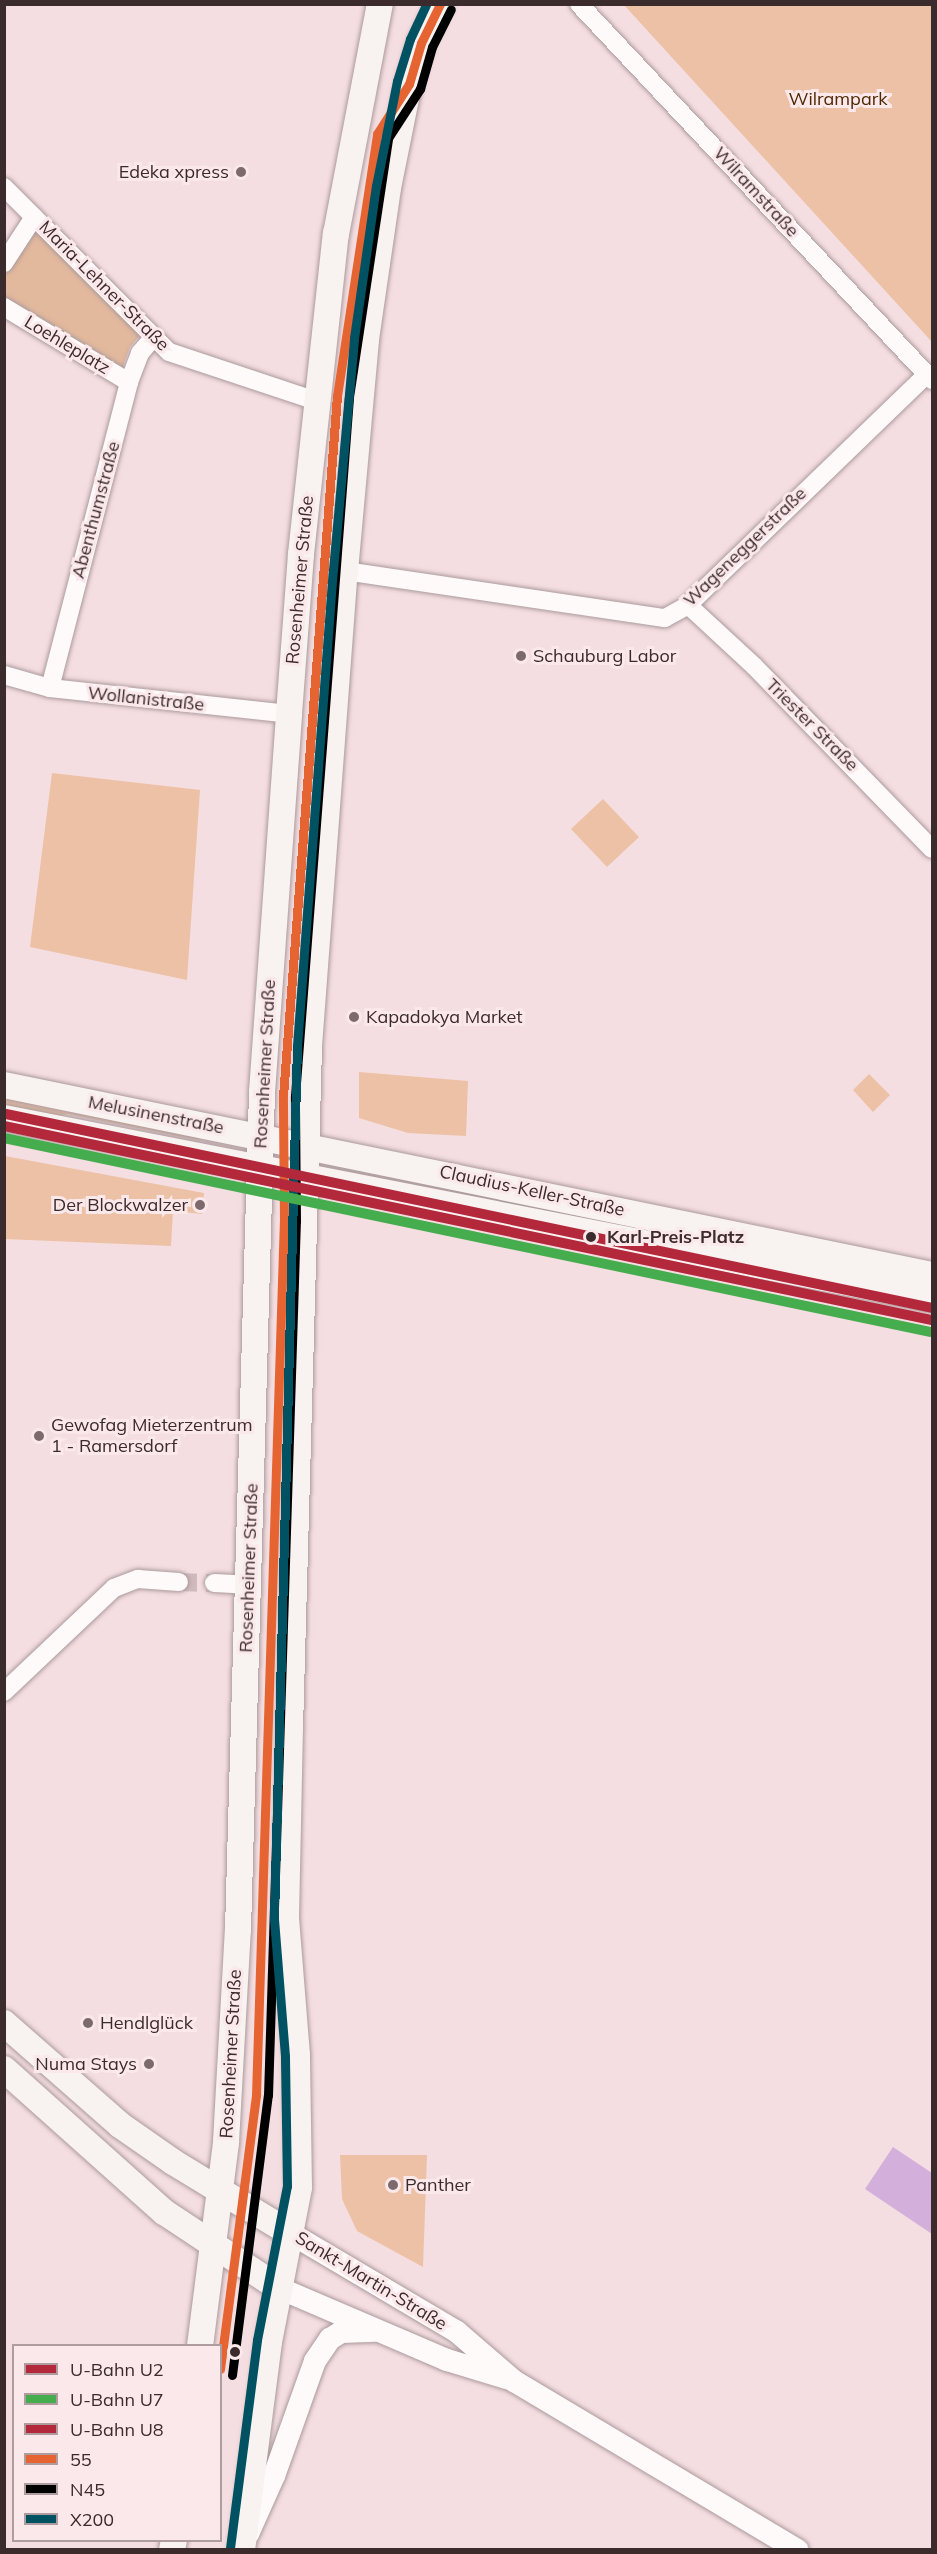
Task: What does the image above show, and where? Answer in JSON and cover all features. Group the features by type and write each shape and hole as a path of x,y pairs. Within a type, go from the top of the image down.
{"main road":[{"name":"Rosenheimer Straße","path":"200,2344 220,2190 238,1930 261,1136 289,714 316,401 336,234 380,4"},
{"path":"242,2547 279,2288 299,2187 297,2055 286,1886 309,1046 345,571 375,263 409,84 433,12"},
{"name":"Melusinenstraße","path":"4,1085 308,1145"},
{"name":"Melusinenstraße","path":"4,1118 307,1177"},
{"name":"Claudius-Keller-Straße","path":"308,1145 933,1275"},
{"name":"Claudius-Keller-Straße","path":"307,1177 933,1299"},
{"name":"Sankt-Martin-Straße","path":"4,2023 120,2125 290,2233"},
{"name":"Sankt-Martin-Straße","path":"4,2069 164,2212 279,2288"}],"street":[{"name":"Wilramstraße","path":"579,4 930,377"},
{"name":"Maria-Lehner-Straße","path":"4,187 169,352 316,401"},
{"path":"4,263 34,217"},
{"name":"Loehleplatz","path":"4,307 129,382"},
{"name":"Abenthumstraße","path":"50,688 129,382 140,353 153,338"},
{"name":"Wageneggerstraße","path":"345,571 665,618 688,605 930,377"},
{"name":"Triester Straße","path":"688,605 754,666 933,849"},
{"name":"Wollanistraße","path":"4,675 50,688 289,714"},
{"path":"4,1692 114,1588 138,1579 179,1582"},
{"path":"214,1583 249,1585"},
{"name":"Sankt-Martin-Straße","path":"290,2233 456,2331 514,2381 797,2550"},
{"name":"Sankt-Martin-Straße","path":"279,2288 447,2360 514,2381"},
{"path":"242,2547 274,2476 315,2361 330,2339 341,2332 375,2331"}],"green space":[{"name":"Wilrampark","path":"624,5 932,5 932,342"},
{"path":"52,773 200,790 187,980 30,947"},
{"path":"603,799 639,837 607,867 571,829"},
{"path":"359,1072 468,1081 466,1136 408,1133 359,1118"},
{"path":"869,1074 890,1095 873,1112 853,1090"},
{"path":"4,1096 200,1135 199,1140 68,1114 52,1118 5,1109"},
{"path":"5,1156 204,1193 202,1214 173,1211 171,1246 5,1239"},
{"path":"340,2155 427,2155 423,2267 357,2231 342,2199"}],"shaded area":[{"path":"36,226 141,334 130,347 121,371 5,301 4,277"},
{"path":"893,2147 932,2173 932,2234 865,2189"}],"tunnel":[{"path":"179,1582 214,1583"}],"metro line":[{"name":"U8","path":"6,1114 932,1308"},
{"name":"U2","path":"4,1126 932,1320"},
{"name":"U7","path":"4,1138 930,1332"}],"transit line":[{"name":"X200","path":"230,2548 257,2340 287,2186 285,2056 274,1918 297,1046 333,570 354,338 376,186 397,81 410,39 426,4"},
{"name":"55","path":"222,2354 256,2095 284,1221 283,1096 337,396 377,134 409,84 421,43 440,4"},
{"name":"N45","path":"232,2375 268,2095 296,1221 295,1096 349,397 388,138 420,89 432,47 451,9"}],"place":[{"name":"Edeka xpress","path":"241,172"},
{"name":"Schauburg Labor","path":"521,656"},
{"name":"Kapadokya Market","path":"354,1017"},
{"name":"Der Blockwalzer","path":"200,1205"},
{"name":"Karl-Preis-Platz","path":"591,1237"},
{"name":"Gewofag Mieterzentrum 1 - Ramersdorf","path":"39,1436"},
{"name":"Hendlglück","path":"88,2023"},
{"name":"Numa Stays","path":"149,2064"},
{"name":"Panther","path":"393,2185"}]}
